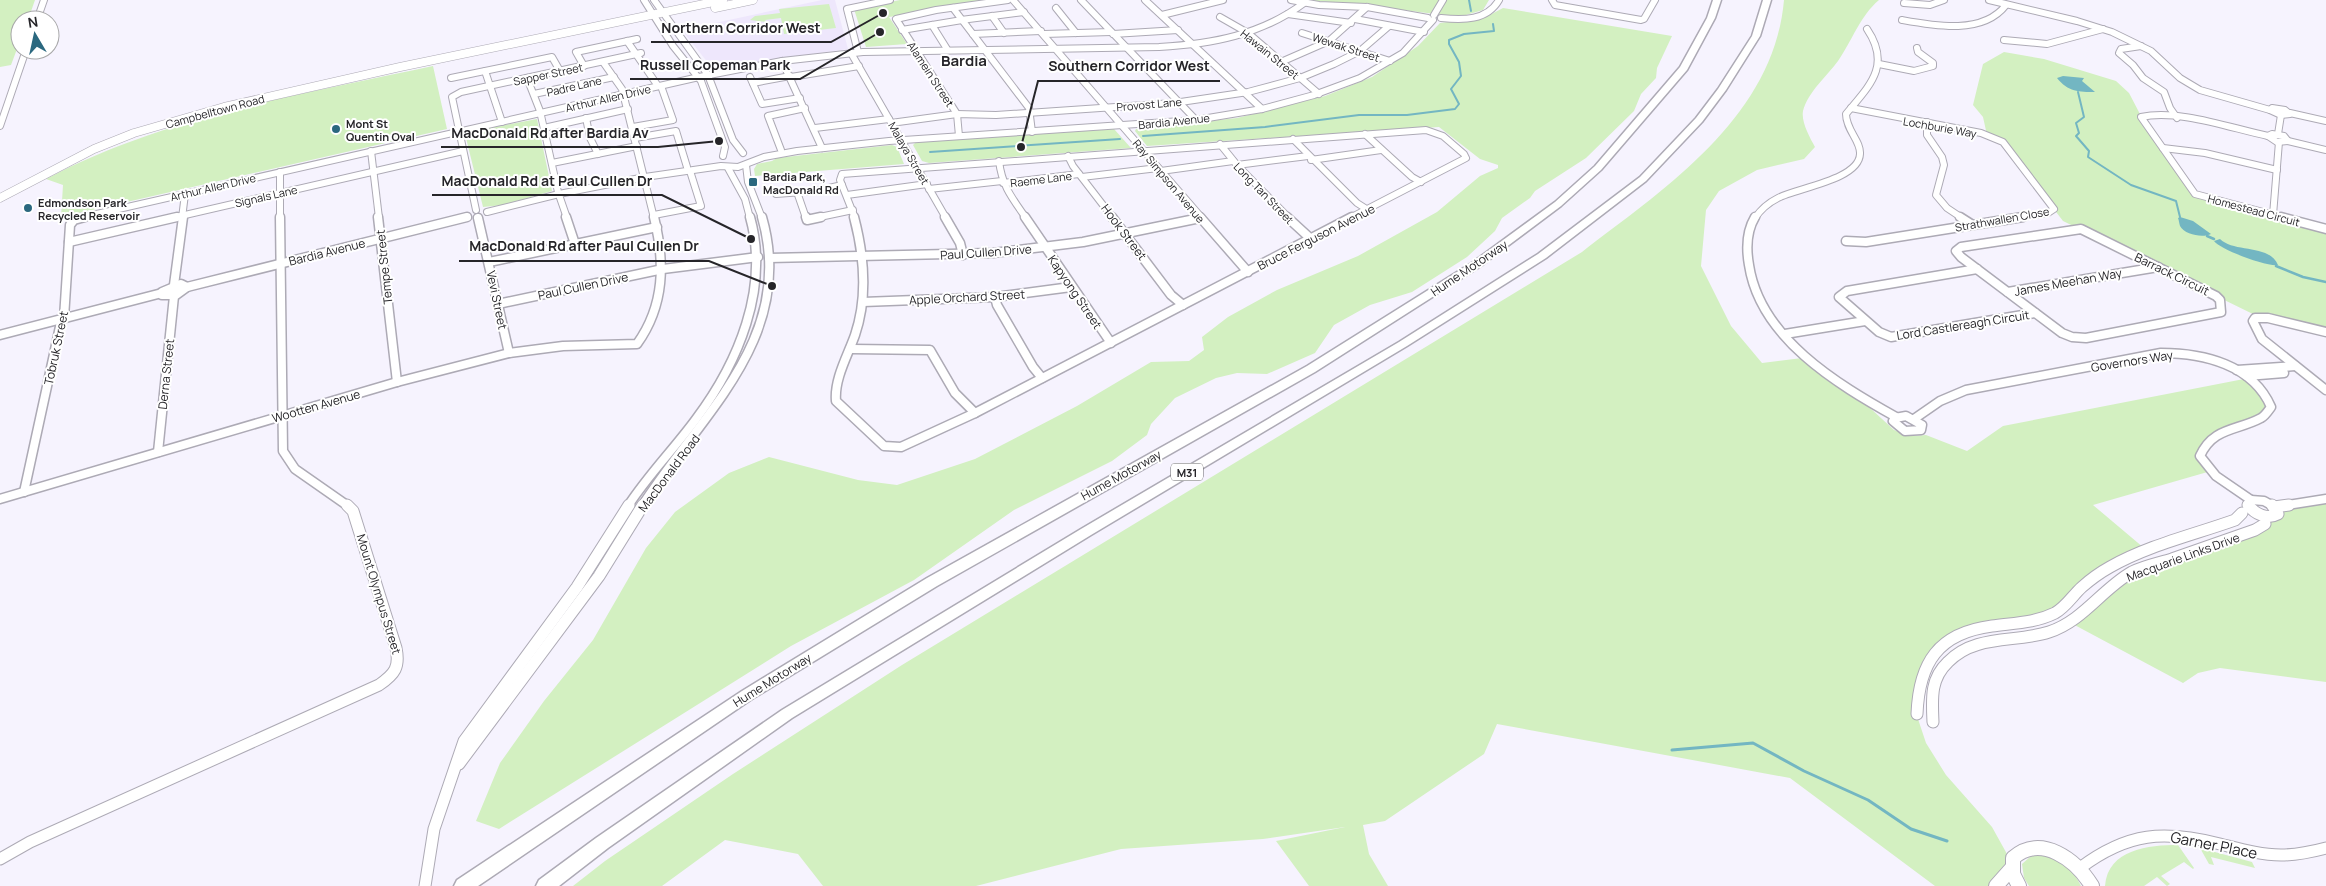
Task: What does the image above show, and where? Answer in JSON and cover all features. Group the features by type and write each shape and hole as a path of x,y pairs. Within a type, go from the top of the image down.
{"highway":[{"name":"Hume Motorway","path":"463,886 747,695 932,582 1311,369 1477,264 1558,204 1598,168 1684,68 1712,18 1717,0"},
{"name":"M31","path":"545,886 602,843 787,714 1086,532 1402,344 1542,256 1643,179 1699,120 1722,90 1756,36 1767,0"}],"main road":[{"name":"Campbelltown Road","path":"665,15 723,0"},
{"name":"Campbelltown Road","path":"0,198 71,159 161,125 242,103 443,59 535,45 655,17 753,0"},
{"path":"1996,886 2012,868 2016,854 2025,849 2038,848 2060,854 2080,868 2092,886"},
{"path":"2012,868 2019,886"}],"street":[{"name":"MacDonald Road","path":"426,886 432,834 440,804 460,748 474,725 578,586 638,490 696,418 721,381 732,361 748,322 754,298 758,257 755,234 735,176 723,163 725,147 699,77 676,50 644,0"},
{"name":"MacDonald Road","path":"453,772 483,727 600,575 645,502 711,417 750,350 761,320 768,290 769,258 764,225 746,174 747,158 733,140 708,75 654,0"},
{"path":"864,2 890,0"},
{"path":"1008,0 953,8 1026,104 1030,113 1032,132"},
{"name":"Ray Simpson Avenue","path":"1013,0 1248,272"},
{"path":"1081,0 1196,120"},
{"path":"1145,0 1262,109"},
{"path":"1162,16 1223,0"},
{"path":"1291,0 1304,3 1366,7 1432,18 1466,19 1483,16 1496,8 1499,0"},
{"name":"Bardia Avenue","path":"747,158 781,150 822,146 1196,120 1262,109 1319,94 1360,78 1390,61 1407,49 1424,32 1443,0"},
{"path":"1552,0 1552,3 1555,5 1641,20 1644,19 1655,0"},
{"path":"1907,0 1904,3 1914,5 1940,3 1944,0"},
{"path":"1989,0 2104,29 2160,57 2180,78 2200,90 2226,99 2270,110 2281,115 2290,113"},
{"name":"Malaya Street","path":"864,2 846,11 854,52 859,66 960,243 963,255"},
{"name":"Arthur Allen Drive","path":"90,215 699,77 782,61 854,52 914,49 1126,48 1193,45 1248,33 1273,24 1304,3"},
{"path":"1902,20 1936,25 1979,22 1994,18 2006,5"},
{"path":"1281,62 1329,41 1353,21 1366,7"},
{"name":"Alamein Street","path":"953,8 898,17 896,21 957,114 959,136"},
{"path":"1056,8 1076,33"},
{"path":"902,30 1024,12"},
{"path":"1288,14 1353,21 1424,32"},
{"path":"992,16 1004,33"},
{"name":"Hawain Street","path":"1220,17 1248,33 1319,94"},
{"path":"932,25 947,49"},
{"name":"Provost Lane","path":"815,128 957,114 967,116 1030,113 1180,102 1243,92 1300,78 1360,51 1389,26"},
{"path":"2004,40 2047,44 2104,29"},
{"path":"973,34 1112,33 1178,30"},
{"path":"1867,30 1876,48 1879,64 1876,75 1850,109 1845,120 1846,127 1860,151 1857,163 1842,176 1780,196 1759,212 1748,228 1746,246 1748,275 1760,303 1782,331 1814,363 1838,381 1896,417 1903,416 1914,419 1920,424 1922,429 1918,432 1910,432 1895,424 1893,421 1896,417"},
{"name":"Wewak Street","path":"1302,33 1390,61"},
{"path":"584,66 576,52 637,39"},
{"path":"627,41 639,54 659,86 673,120 633,127"},
{"path":"2141,46 2125,47 2119,53 2129,61 2143,78 2164,92 2170,108 2177,118"},
{"path":"1879,64 1916,70 1930,68 1933,63 1918,52 1917,48"},
{"name":"Sapper Street","path":"455,95 639,54"},
{"path":"451,78 552,58 560,71"},
{"path":"0,126 23,60"},
{"path":"782,61 822,146"},
{"path":"603,62 624,94 662,245 663,269"},
{"path":"800,98 762,104 752,80 791,77 859,66"},
{"path":"485,72 502,122"},
{"name":"Padre Lane","path":"534,94 614,77"},
{"path":"527,78 540,113 559,194 575,244"},
{"name":"Vevi Street","path":"455,95 450,100 489,262 508,353"},
{"path":"781,150 768,116 805,108"},
{"path":"2270,110 2280,108 2290,113 2326,121"},
{"path":"544,128 628,109"},
{"name":"Lochburie Way","path":"1850,109 1986,134"},
{"name":"Homestead Circuit","path":"2278,138 2177,118 2150,115 2141,117 2194,194 2326,229"},
{"path":"2273,215 2281,115"},
{"path":"586,118 590,138 598,154"},
{"path":"1927,124 1927,135 1942,157 1944,165 1936,195 1937,198 1971,224"},
{"name":"Bruce Ferguson Avenue","path":"1432,130 1438,132 1466,155 1465,159 1111,343 975,413 901,447 887,447 841,406 834,397 852,349 863,302 864,257 853,210 839,178 845,173 1143,150 1432,130"},
{"path":"635,138 676,131 701,206 654,215"},
{"path":"1365,134 1381,150 1421,182"},
{"name":"Strathwallen Close","path":"1846,241 1866,242 2050,212 2054,209 2003,142 1986,134"},
{"path":"2278,138 2326,150"},
{"path":"1293,139 1310,158 1368,210"},
{"name":"Long Tan Street","path":"1220,144 1235,163 1311,239"},
{"path":"552,163 637,146"},
{"name":"Bardia Avenue","path":"747,158 822,146"},
{"path":"2163,148 2205,153 2277,170"},
{"name":"Signals Lane","path":"69,242 463,150"},
{"name":"Raeme Lane","path":"847,195 928,187 1310,158 1381,150"},
{"name":"Tempe Street","path":"372,151 398,382"},
{"name":"Hook Street","path":"1068,156 1080,176 1171,295 1183,305"},
{"path":"559,194 747,158"},
{"path":"723,163 747,158"},
{"name":"Kapyong Street","path":"1000,161 1002,182 1071,287 1111,343"},
{"name":"Mount Olympus Street","path":"0,859 30,842 379,685 393,676 397,669 399,662 396,648 354,511 339,495 288,461 283,451 281,416 280,172"},
{"path":"776,194 842,185"},
{"path":"796,192 807,220 853,210"},
{"path":"174,285 184,194"},
{"name":"Bardia Avenue","path":"187,287 468,217 484,210 487,212 559,194"},
{"name":"Tobruk Street","path":"24,492 61,322 64,318 71,223 90,215"},
{"name":"Paul Cullen Drive","path":"769,258 963,255 1046,248 1126,235 1200,218"},
{"path":"489,262 657,227"},
{"name":"Barrack Circuit","path":"2074,229 2086,231 2158,267 2216,296 2220,299 2221,312 2084,339 2064,334 1957,254 1956,249 2074,229"},
{"name":"Paul Cullen Drive","path":"498,304 663,269 758,257"},
{"name":"James Meehan Way","path":"2008,292 2158,267"},
{"name":"Wootten Avenue","path":"0,499 398,382 508,353 563,346 638,344 644,337 653,315 663,269"},
{"name":"Lord Castlereagh Circuit","path":"1977,269 1842,293 1840,297 1863,318 1886,335 1899,337 2035,313"},
{"path":"0,334 162,293 174,285 181,284 187,287 182,293 174,296 164,296 162,293"},
{"name":"Apple Orchard Street","path":"863,302 995,297 1071,287"},
{"name":"Derna Street","path":"158,452 174,296"},
{"path":"995,297 997,305 1033,367 1042,378"},
{"path":"1782,331 1863,318"},
{"path":"2326,332 2268,318 2255,318 2254,326 2258,335 2326,390"},
{"path":"852,349 930,350 955,393 975,413"},
{"name":"Governors Way","path":"1914,419 1940,401 1966,390 2161,353 2196,356 2222,363 2237,370 2267,396 2271,407 2268,413 2262,418 2216,436 2202,450 2200,456 2205,465 2221,481 2251,500"},
{"path":"2237,370 2298,369"},
{"path":"2246,376 2298,369"},
{"path":"2274,507 2326,499"},
{"path":"2251,500 2263,501 2274,507 2278,512 2277,516 2265,516 2250,507 2248,502 2251,500"},
{"name":"Macquarie Links Drive","path":"1917,714 1917,695 1923,670 1930,657 1951,639 1965,632 2014,624 2054,613 2067,604 2084,585 2111,567 2146,552 2235,520 2242,513"},
{"name":"Macquarie Links Drive","path":"1933,722 1932,695 1934,683 1939,671 1958,652 1992,640 2042,634 2056,629 2084,612 2116,582 2133,572 2255,530 2265,524"},
{"name":"Garner Place","path":"2080,868 2119,844 2156,835 2179,837 2264,855 2294,856 2326,848"}],"shaded area":[{"path":"822,0 835,0 848,49 712,68 682,30"}],"green space":[{"path":"0,0 35,0 32,10 10,10 10,60 13,60 11,65 0,67"},
{"path":"900,0 997,0 889,17 907,44 866,47 854,9"},
{"path":"1301,0 1489,0 1483,10 1459,17 1347,3"},
{"path":"1784,0 1879,0 1861,21 1838,61 1813,91 1805,104 1803,120 1815,147 1804,159 1757,170 1719,191 1706,210 1701,266 1731,326 1762,363 1802,358 1827,379 1869,407 1894,430 1912,436 1926,435 1967,451 2003,426 2249,378 2268,397 2268,413 2216,436 2200,456 2211,471 2093,505 2144,548 2096,577 2058,610 1966,632 1930,657 1918,719 1926,743 1946,775 1992,827 2012,863 1996,886 1935,886 1790,778 1497,724 1484,754 1385,821 1363,825 1369,854 1388,886 1309,886 1276,841 1345,827 1263,839 1121,849 976,886 823,886 798,854 725,840 662,886 573,886 605,861 733,774 902,665 1582,252 1648,202 1681,174 1711,145 1738,114 1760,79 1776,41"},
{"path":"829,4 836,28 784,34 781,18 765,20 767,22 750,20 755,16 780,13 779,9"},
{"path":"1503,8 1672,36 1657,68 1656,78 1641,94 1634,111 1586,158 1535,191 1530,198 1502,218 1495,231 1467,257 1412,292 1370,305 1334,325 1315,353 1267,374 1237,373 1216,378 1175,398 1151,424 1147,435 1112,461 1014,510 914,580 791,646 499,829 476,821 500,763 544,701 593,640 646,548 675,512 729,473 769,457 858,480 897,485 975,459 1077,406 1151,362 1189,361 1204,350 1202,337 1228,317 1277,290 1358,256 1437,212 1480,176 1498,168 1498,165 1480,159 1439,127 1147,146 1135,131 1136,129 1237,118 1325,96 1372,77 1418,46 1440,23 1486,17"},
{"path":"2004,52 2044,59 2116,81 2129,93 2141,116 2192,191 2326,229 2326,333 2259,317 2063,221 2001,140 1987,135 1983,117 1973,105 1983,64"},
{"path":"433,66 447,129 61,217 63,185 46,179 91,157 186,123 285,97"},
{"path":"537,119 552,191 503,205 483,207 466,138 476,136 471,133 473,131"},
{"path":"1114,129 1131,148 929,163 922,161 913,145 916,142"},
{"path":"892,145 897,147 904,164 755,176 754,169 757,164 777,158"},
{"path":"2326,498 2326,682 2220,668 2198,673 2183,683 2069,622 2139,570 2253,531 2275,507"},
{"path":"2178,845 2194,868 2184,862 2161,876 2170,884 2167,886 2157,877 2144,886 2105,886 2108,874 2114,864 2122,857 2143,848"},
{"path":"2200,848 2252,862 2255,868 2211,857 2214,865 2209,864"},
{"path":"2040,855 2065,865 2074,874 2081,886 2029,886 2024,878 2022,864 2031,856"}],"water":[{"path":"2063,76 2084,78 2082,81 2095,92 2070,89 2057,78"},
{"path":"2178,218 2193,221 2211,234 2199,236 2186,232 2180,226"},
{"path":"2220,239 2234,246 2268,254 2274,258 2278,265 2255,261 2225,249 2214,241"}],"waterway":[{"path":"1469,0 1471,11"},
{"path":"1143,136 1265,127 1359,115 1407,115 1455,109 1459,104 1451,89 1461,76 1459,62 1449,44 1449,40 1464,34 1494,31 1493,24"},
{"path":"2078,92 2084,117 2076,123 2079,133 2076,136 2089,151 2088,157 2131,185 2176,201 2180,217"},
{"path":"930,152 1120,139"},
{"path":"2207,236 2214,239"},
{"path":"2276,266 2303,277 2326,282"},
{"path":"1672,750 1753,743 1804,771 1868,800 1911,829 1947,841"}],"place":[{"name":"Northern Corridor West","path":"883,13"},
{"name":"Russell Copeman Park","path":"880,32"},
{"name":"Mont St Quentin Oval","path":"336,129"},
{"name":"MacDonald Rd after Bardia Av","path":"719,141"},
{"name":"Southern Corridor West","path":"1021,147"},
{"name":"Bardia Park, MacDonald Rd","path":"753,182"},
{"name":"Edmondson Park Recycled Reservoir","path":"28,208"},
{"name":"MacDonald Rd at Paul Cullen Dr","path":"751,239"},
{"name":"MacDonald Rd after Paul Cullen Dr","path":"772,286"}],"district":[{"name":"Bardia","path":"964,60"}]}
